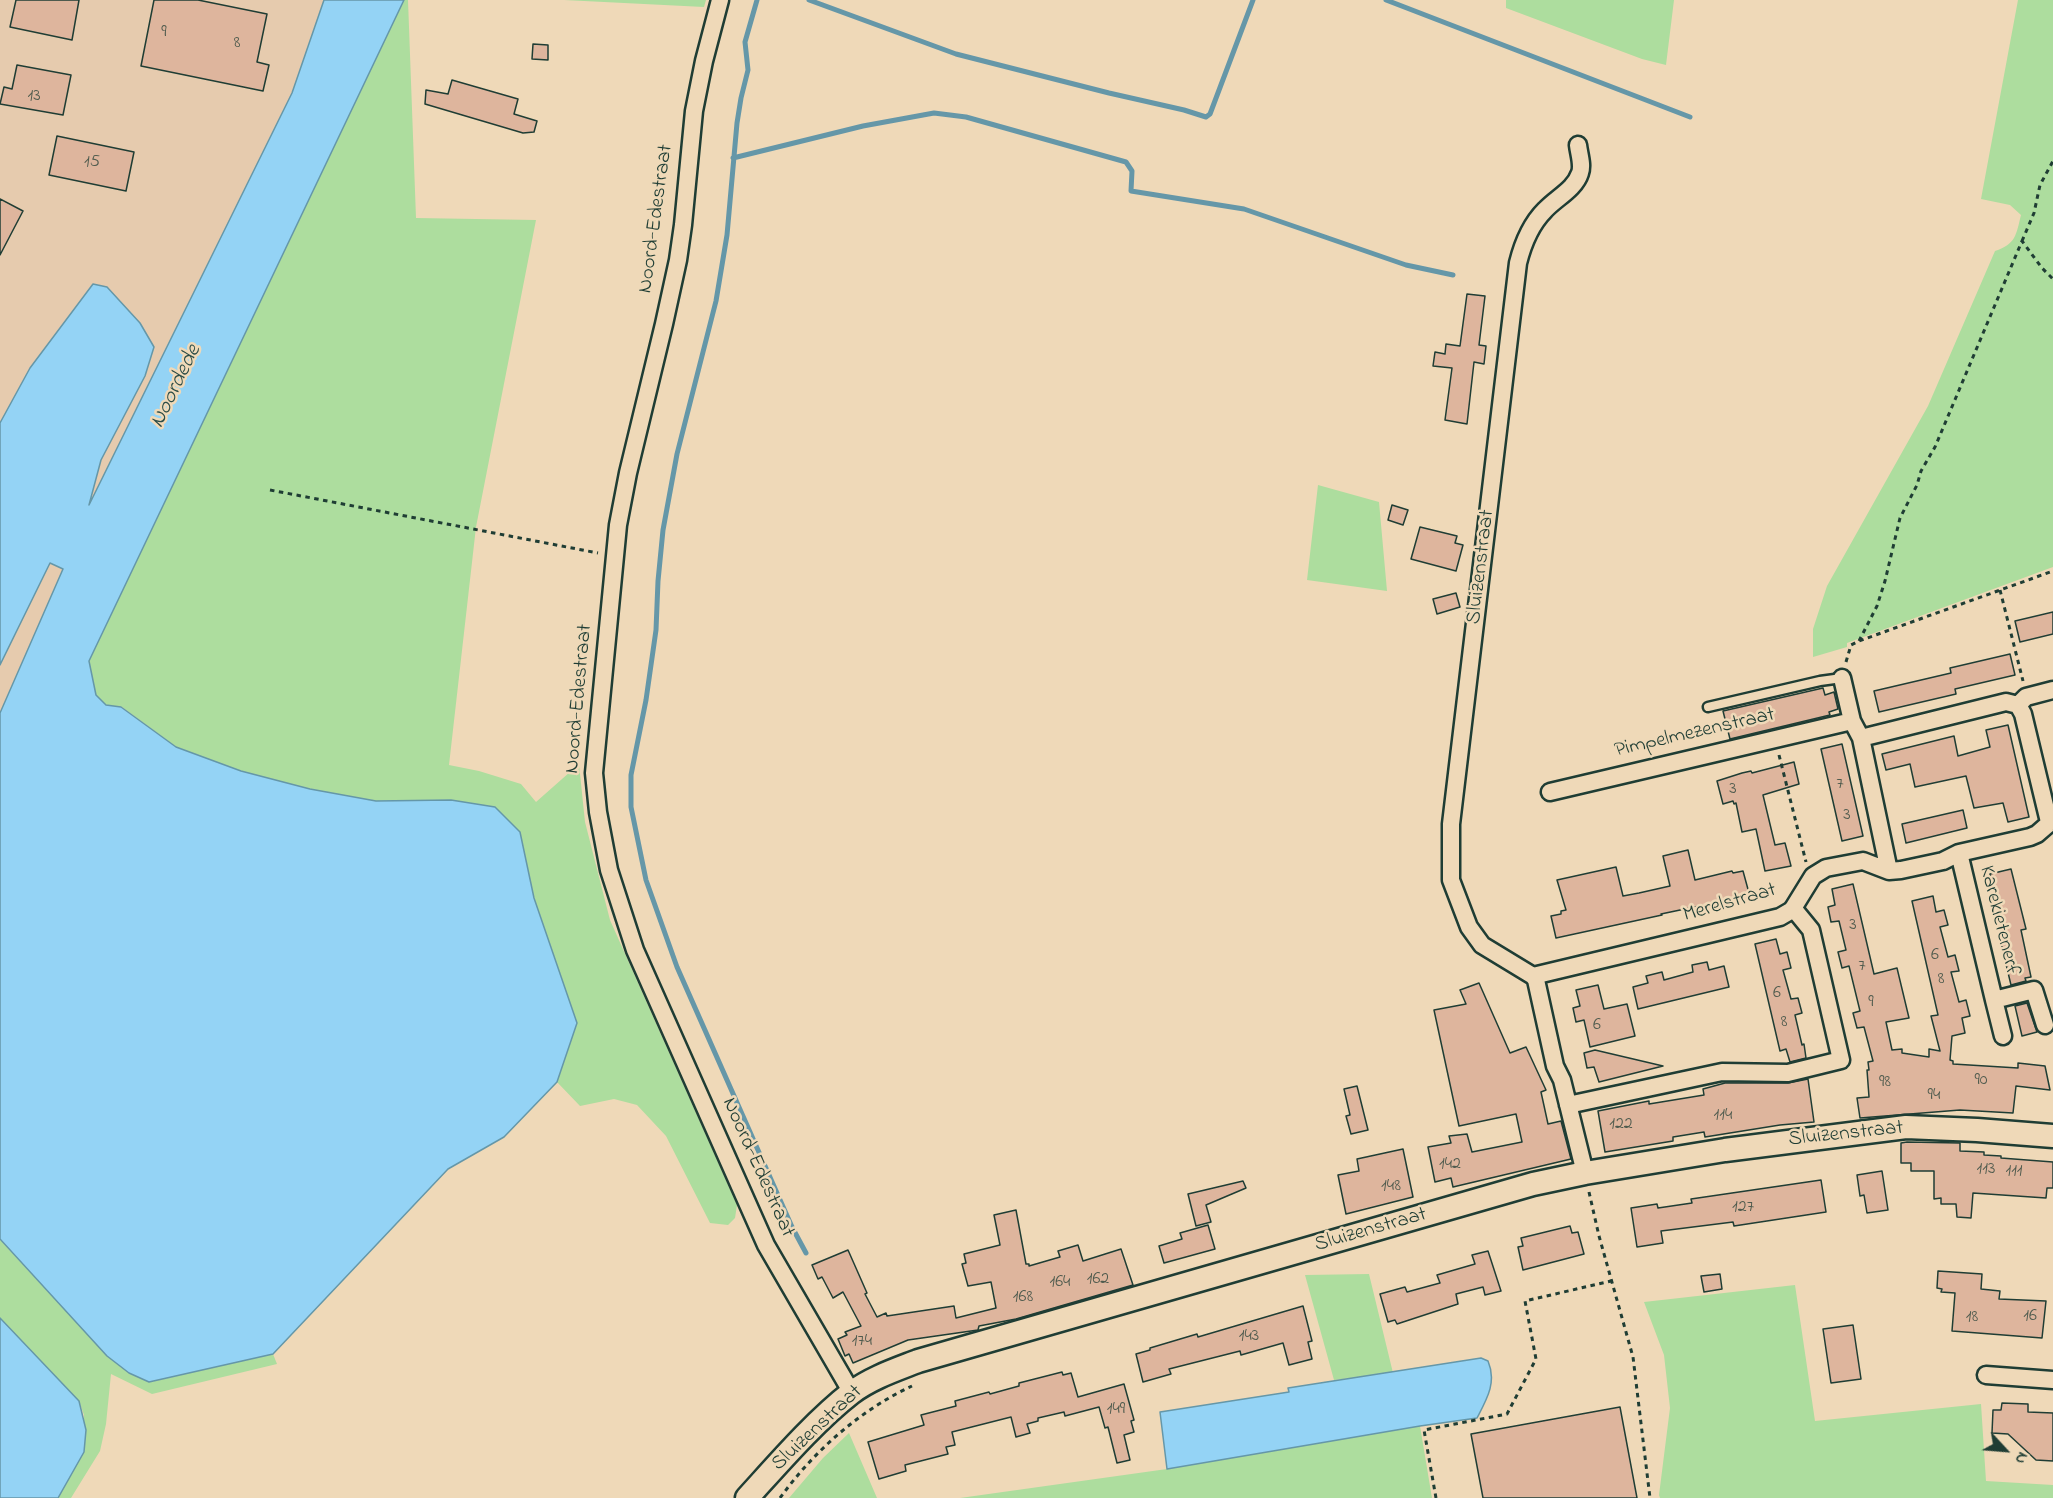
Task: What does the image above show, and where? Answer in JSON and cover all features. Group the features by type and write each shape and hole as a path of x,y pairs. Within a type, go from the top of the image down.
{"street":[{"name":"Noord-Edestraat","path":"720,0 694,111 678,260 618,525 594,773 602,838 616,898 651,988 766,1245 852,1393"},
{"name":"Sluizenstraat","path":"1533,976 1482,945 1469,927 1451,880 1451,824 1518,263 1522,246 1535,221 1574,184 1580,174 1578,145"},
{"path":"1842,678 1852,721 1861,738 1889,871"},
{"path":"1861,738 2006,702 2022,701 2053,690"},
{"path":"1813,876 1826,868 1859,861 1889,871 1942,861 1959,853 2030,837 2040,831 2051,821 2023,714 2022,701"},
{"name":"Pimpelmezenstraat","path":"1550,792 1852,721"},
{"name":"Karekietenerf","path":"1959,853 2003,1036"},
{"name":"Merelstraat","path":"1533,976 1768,921 1793,908 1813,876"},
{"path":"1568,1105 1722,1072 1788,1073 1841,1060 1811,930 1807,922 1793,908"},
{"path":"1533,976 1536,980 1555,1066 1562,1080 1585,1173"},
{"name":"Karekietenerf","path":"1994,1000 2034,990 2045,1025"},
{"name":"Sluizenstraat","path":"747,1498 820,1422 852,1393 868,1382 918,1361 1533,1184 1725,1150 1906,1127 2053,1136"},
{"path":"1986,1375 2053,1380"}],"lane":[{"path":"1708,707 1842,678"}],"path":[{"path":"1859,641 1885,581 1900,518 1917,486 1921,471 1935,447 2034,213 2040,185 2053,161"},
{"path":"2022,241 2053,279"},
{"path":"270,490 614,556"},
{"path":"1842,678 1851,645 2053,571"},
{"path":"2000,590 2022,701"},
{"path":"1776,738 1801,848 1813,876"},
{"path":"1585,1173 1611,1281 1633,1357 1650,1498"},
{"path":"1436,1498 1424,1430 1507,1414 1536,1359 1525,1301 1611,1281"},
{"path":"780,1498 810,1461 864,1414"}],"shaded area":[{"path":"0,0 324,0 292,93 87,509 0,713"}],"green space":[{"path":"404,0 408,0 416,218 536,220 476,527 449,765 479,771 521,784 536,802 579,764 585,822 610,920 737,1205 735,1218 728,1225 710,1223 666,1136 637,1105 614,1099 580,1106 557,1082 577,1023 534,898 520,832 451,800 376,801 310,789 241,771 176,747 122,707 106,705 96,695 89,661"},
{"path":"564,0 706,0 704,7"},
{"path":"1506,0 1674,0 1666,65 1642,59 1506,8"},
{"path":"2018,0 2053,0 2053,567 1847,643 1847,647 1813,657 1813,629 1827,586 1928,406 1995,251 2011,242 2018,228 2021,215 2010,205 1981,199"},
{"path":"1318,485 1379,502 1387,591 1307,580"},
{"path":"0,1239 107,1356 150,1382 273,1354 277,1364 152,1394 111,1374 106,1424 100,1451 71,1498 58,1498 84,1452 84,1415 79,1401 0,1318"},
{"path":"1369,1274 1393,1373 1334,1380 1305,1275"},
{"path":"1795,1285 1815,1421 1981,1404 1986,1481 2053,1485 2053,1498 1660,1498 1670,1408 1664,1355 1644,1302"},
{"path":"1420,1426 1432,1498 960,1498 1167,1469"},
{"path":"849,1433 877,1498 789,1498 823,1458"}],"water":[{"name":"Noordede","path":"324,0 404,0 89,661 96,695 106,705 121,707 176,747 241,771 310,789 376,801 451,800 495,807 520,832 534,898 577,1023 557,1082 504,1137 448,1169 273,1354 149,1382 129,1373 107,1356 0,1239 0,713 63,569 50,563 0,665 0,423 30,368 93,284 107,287 140,323 154,347 145,376 101,460 89,505 292,93"},
{"path":"0,1318 79,1401 86,1430 84,1452 58,1498 0,1498"},
{"path":"1481,1358 1488,1361 1491,1369 1491,1383 1477,1418 1167,1469 1160,1412 1289,1392 1288,1388"}],"building":[{"path":"16,0 79,0 72,40 10,27"},
{"path":"154,0 198,0 267,14 257,62 269,65 263,91 141,66"},
{"path":"533,44 548,45 548,60 532,59"},
{"path":"17,65 71,75 63,115 0,104 4,87 12,89"},
{"path":"452,80 518,99 514,114 537,121 534,132 523,133 425,104 426,90 448,94"},
{"path":"57,136 134,152 126,191 49,175"},
{"path":"0,199 23,211 0,255"},
{"path":"1467,294 1485,296 1479,345 1486,346 1484,364 1474,362 1467,424 1445,420 1452,368 1433,366 1435,352 1445,354 1446,344 1460,346"},
{"path":"1392,505 1408,510 1403,525 1388,520"},
{"path":"1420,527 1457,536 1455,543 1463,545 1456,571 1411,559"},
{"path":"1456,593 1460,607 1437,614 1433,599"},
{"path":"2053,612 2053,634 2020,642 2015,621"},
{"path":"2010,654 2015,675 1955,689 1956,694 1879,712 1874,691 1951,673 1950,668"},
{"path":"1823,688 1825,695 1834,692 1838,709 1829,712 1830,715 1730,739 1723,711"},
{"path":"2008,725 2029,817 2008,822 2003,803 1974,808 1966,776 1915,787 1910,764 1886,770 1882,754 1954,736 1958,756 1990,747 1986,730"},
{"path":"1842,744 1863,836 1842,841 1821,749"},
{"path":"1794,762 1799,784 1763,795 1775,845 1785,843 1791,866 1765,871 1756,829 1742,832 1736,803 1734,804 1733,801 1723,804 1717,781"},
{"path":"1963,810 1967,828 1906,843 1902,824"},
{"path":"1688,850 1695,880 1732,871 1733,873 1743,871 1749,893 1723,901 1556,938 1551,916 1561,914 1561,911 1566,910 1557,880 1616,867 1623,896 1670,886 1663,856"},
{"path":"2011,869 2026,929 2021,930 2031,977 2025,978 2026,981 2011,985 1999,935 2004,934 1990,874"},
{"path":"1853,884 1874,974 1897,968 1909,1018 1886,1022 1892,1050 1902,1049 1902,1053 1929,1057 1929,1049 1940,1051 1931,1016 1938,1015 1912,901 1933,896 1936,912 1944,910 1948,925 1940,927 1948,957 1955,955 1959,971 1951,972 1959,1002 1966,1000 1970,1016 1962,1018 1965,1033 1952,1036 1950,1060 1953,1064 2018,1068 2018,1063 2045,1066 2050,1090 2016,1086 2013,1113 1960,1110 1860,1118 1857,1098 1869,1097 1867,1070 1869,1070 1868,1062 1873,1061 1864,1027 1857,1028 1853,1013 1860,1011 1849,966 1842,968 1838,952 1846,950 1839,921 1831,922 1828,907 1835,905 1832,889"},
{"path":"1776,939 1780,954 1787,952 1791,968 1783,970 1791,999 1798,998 1802,1013 1795,1015 1806,1058 1790,1062 1786,1049 1780,1051 1755,944"},
{"path":"1707,962 1709,970 1724,966 1729,987 1638,1009 1633,987 1648,983 1646,976 1662,972 1664,980 1693,972 1692,965"},
{"path":"1479,983 1510,1053 1526,1047 1546,1090 1541,1092 1548,1124 1561,1121 1571,1159 1453,1187 1451,1178 1435,1182 1428,1147 1451,1143 1449,1136 1467,1134 1472,1152 1522,1142 1516,1114 1459,1126 1434,1010 1466,1004 1460,990"},
{"path":"1598,985 1604,1009 1627,1004 1635,1036 1590,1047 1584,1020 1576,1022 1573,1008 1580,1006 1576,990"},
{"path":"2027,1003 2037,1032 2022,1036 2015,1006"},
{"path":"1595,1050 1663,1066 1599,1082 1594,1067 1587,1068 1584,1053"},
{"path":"1808,1079 1814,1122 1705,1137 1704,1132 1673,1137 1673,1141 1605,1152 1598,1111 1649,1101 1649,1104 1704,1095 1703,1089 1725,1083 1788,1083"},
{"path":"1357,1086 1368,1130 1351,1134 1346,1116 1350,1115 1344,1089"},
{"path":"1901,1143 1960,1143 1960,1151 1984,1152 1984,1155 2001,1156 2001,1158 2053,1162 2053,1188 2047,1188 2046,1198 1973,1193 1971,1218 1957,1217 1956,1204 1941,1204 1941,1198 1934,1199 1934,1171 1911,1171 1911,1163 1901,1163"},
{"path":"1403,1149 1413,1197 1346,1214 1338,1175 1359,1171 1357,1159"},
{"path":"1882,1171 1888,1210 1867,1213 1864,1195 1860,1196 1857,1175"},
{"path":"1821,1180 1826,1212 1734,1226 1733,1222 1661,1231 1663,1243 1637,1247 1631,1208 1657,1204 1658,1208 1692,1203 1691,1199"},
{"path":"1243,1181 1246,1188 1206,1205 1211,1222 1196,1226 1188,1194"},
{"path":"1016,1210 1026,1264 1029,1266 1060,1257 1058,1251 1078,1245 1083,1261 1121,1249 1133,1285 1016,1319 979,1326 978,1330 908,1340 853,1363 849,1354 845,1356 838,1339 847,1335 845,1332 861,1326 843,1292 833,1298 822,1277 818,1279 812,1265 848,1250 867,1293 865,1294 877,1317 886,1313 887,1316 954,1306 956,1318 996,1308 991,1282 968,1286 962,1264 966,1263 964,1254 1000,1245 994,1215"},
{"path":"1208,1225 1215,1249 1164,1263 1159,1246 1182,1239 1180,1233"},
{"path":"1570,1226 1572,1233 1578,1232 1584,1254 1523,1270 1518,1247 1523,1246 1521,1238"},
{"path":"1488,1251 1501,1291 1485,1295 1483,1287 1456,1294 1458,1304 1397,1324 1395,1320 1388,1322 1380,1294 1405,1287 1407,1292 1440,1283 1437,1275 1475,1264 1472,1255"},
{"path":"1938,1271 1982,1274 1981,1289 2000,1291 1999,1299 2046,1301 2042,1338 1952,1331 1955,1293 1941,1292 1942,1289 1937,1288"},
{"path":"1720,1274 1722,1289 1704,1292 1701,1276"},
{"path":"1303,1306 1312,1341 1308,1342 1312,1359 1289,1365 1283,1343 1241,1355 1240,1351 1169,1369 1171,1374 1143,1382 1136,1354 1197,1334 1198,1337"},
{"path":"1853,1325 1861,1379 1831,1383 1823,1329"},
{"path":"1062,1372 1063,1375 1071,1373 1078,1397 1124,1384 1134,1420 1131,1421 1134,1432 1124,1435 1130,1460 1117,1463 1108,1427 1105,1428 1099,1407 1065,1416 1064,1412 1038,1418 1038,1421 1027,1424 1030,1433 1016,1437 1011,1417 952,1432 955,1445 946,1447 948,1454 905,1465 906,1471 879,1479 868,1442 924,1425 921,1415 956,1406 955,1401 989,1392 990,1394 1019,1386 1019,1383"},
{"path":"2002,1403 2028,1404 2028,1412 2053,1413 2053,1461 2036,1460 2008,1434 1992,1433 1993,1410 2001,1410"},
{"path":"1620,1407 1637,1498 1483,1498 1471,1434"}],"waterway":[{"path":"757,0 745,42 748,70 737,123 727,235 716,301 677,454 663,530 656,630 646,700 631,775 631,807 646,880 677,967 792,1227 806,1253"},
{"path":"809,0 956,54 1206,117 1210,114 1253,0"},
{"path":"1386,0 1690,117"},
{"path":"733,158 863,126 934,113 966,117 1126,162 1132,171 1131,191 1244,209 1406,265 1453,275"}]}
